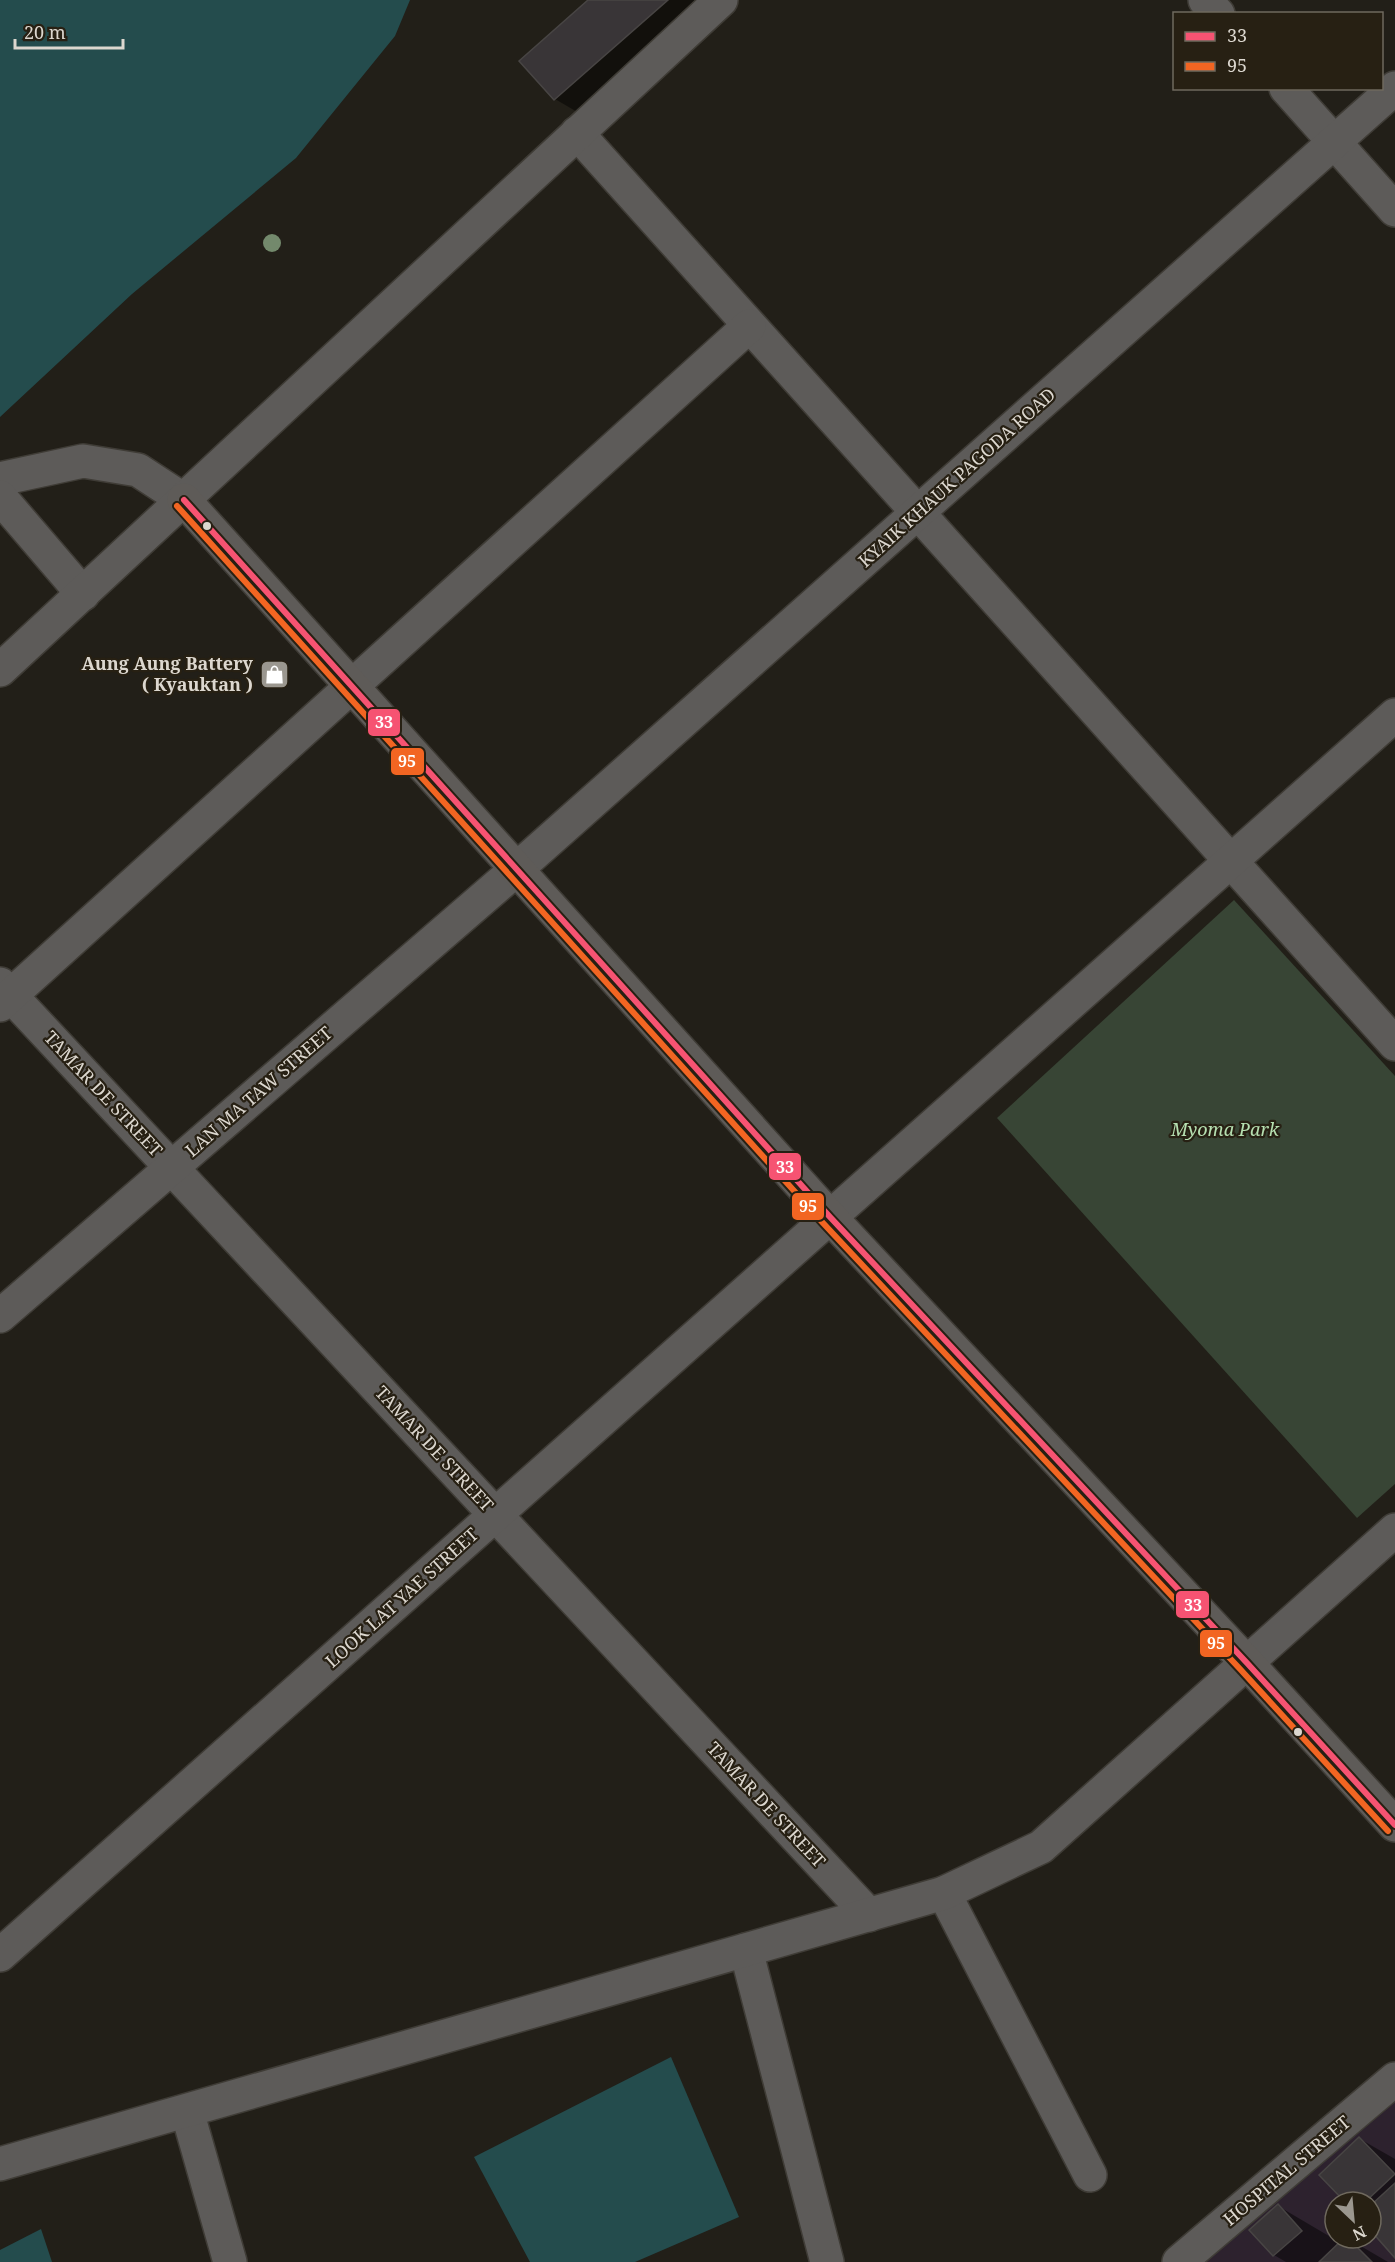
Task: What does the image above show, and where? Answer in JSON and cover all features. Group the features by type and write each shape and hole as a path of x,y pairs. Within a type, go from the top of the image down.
{"main road":[{"path":"184,500 830,1216 1395,1825"}],"street":[{"path":"0,670 721,0"},
{"path":"1205,0 1216,12"},
{"name":"KYAIK KHAUK PAGODA ROAD","path":"518,868 1395,88"},
{"path":"1288,90 1395,210"},
{"path":"577,134 1395,1044"},
{"path":"4,995 353,685 749,326"},
{"path":"0,480 83,461 138,470 184,500"},
{"path":"0,498 83,594"},
{"name":"LOOK LAT YAE STREET","path":"0,1955 1395,715"},
{"name":"LAN MA TAW STREET","path":"0,1316 518,868"},
{"name":"TAMAR DE STREET","path":"4,995 171,1168 869,1915"},
{"path":"3,2155 187,2111 944,1893 1041,1847 1395,1530"},
{"path":"944,1893 1090,2175"},
{"path":"746,1950 827,2262"},
{"name":"HOSPITAL STREET","path":"1179,2262 1389,2098"},
{"path":"187,2111 230,2262"}],"shaded area":[{"path":"1395,2089 1395,2262 1206,2262 1284,2187"}],"green space":[{"name":"Myoma Park","path":"1234,900 1395,1076 1395,1484 1357,1518 997,1118"}],"water":[{"path":"0,0 410,0 395,36 296,158 132,294 0,417"},
{"path":"671,2057 739,2217 635,2262 530,2262 474,2157"},
{"path":"41,2229 52,2262 0,2262 0,2250"}],"building":[{"path":"588,0 668,0 554,100 519,61"},
{"path":"1359,2137 1395,2174 1378,2190 1333,2190 1319,2175"},
{"path":"1395,2183 1395,2258 1383,2244 1383,2194"},
{"path":"1278,2204 1302,2231 1273,2256 1249,2230"},
{"path":"1332,2250 1360,2250 1372,2262 1319,2262"}],"transit line":[{"name":"33","path":"184,500 830,1217 1247,1663 1395,1825"},
{"name":"95","path":"177,506 823,1223 1240,1669 1388,1831"}],"place":[{"name":"Aung Aung Battery ( Kyauktan )","path":"274,674"}]}
